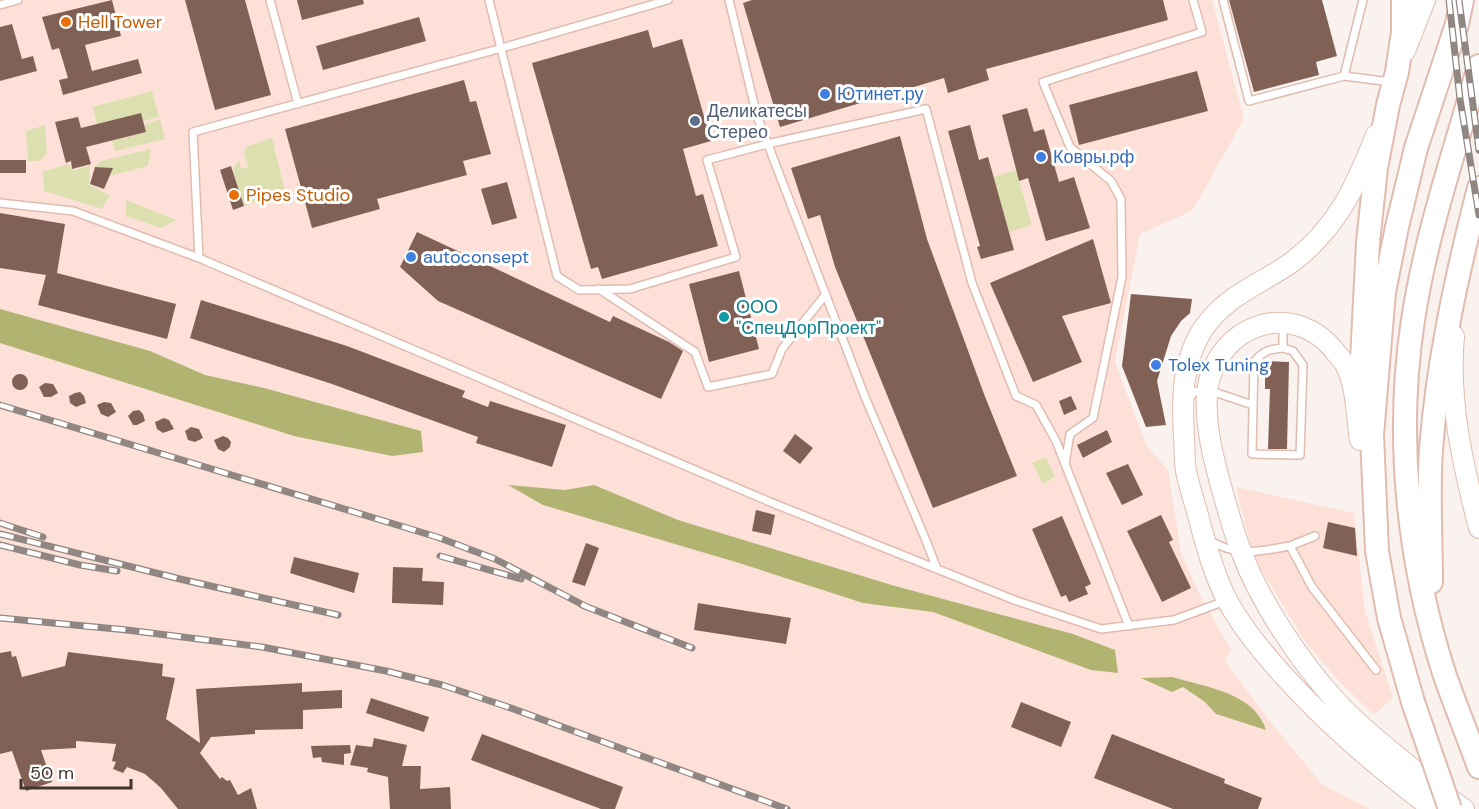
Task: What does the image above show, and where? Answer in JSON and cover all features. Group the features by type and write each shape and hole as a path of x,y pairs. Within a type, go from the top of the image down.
{"main road":[{"path":"1396,77 1403,32 1403,0"},
{"path":"1359,440 1360,360 1368,242 1376,168 1388,105 1396,77 1425,0"},
{"path":"1377,551 1372,435 1384,292 1396,227 1419,139 1457,24 1462,0"},
{"path":"1479,66 1427,250 1413,321 1406,398 1407,479 1414,550 1444,673 1479,767"},
{"path":"1388,105 1355,185 1335,220 1316,241 1291,262 1231,298 1202,331 1190,357 1184,380 1182,404 1185,469 1201,526 1227,600 1244,627 1269,660 1312,707 1371,761 1432,809"},
{"path":"1432,628 1431,450 1445,337 1479,188"},
{"path":"1462,255 1453,344 1453,392 1458,436 1479,528"},
{"path":"1450,809 1413,702 1389,618 1366,497 1352,384 1345,364 1326,340 1296,324 1268,323 1253,328 1232,342 1218,360 1208,390 1208,425 1215,466 1242,553 1265,600 1307,667 1337,702 1376,739 1464,809"}],"lane":[{"path":"0,5 18,0"},
{"path":"270,0 298,104"},
{"path":"489,0 557,276 579,290 630,289 736,257 707,160 767,144 926,109 972,283 1016,396 1036,405 1056,441 1129,626"},
{"path":"199,258 193,132 502,48 668,0"},
{"path":"729,0 757,116 767,144 865,397 937,569"},
{"path":"1065,464 1070,434 1093,418 1122,277 1121,199 1111,181 1070,147 1043,82 1202,32 1193,0"},
{"path":"1223,0 1249,101 1344,76 1396,77"},
{"path":"1344,76 1363,0"},
{"path":"0,203 73,211 199,258 762,499 1017,601 1101,629 1174,620 1227,600"},
{"path":"599,290 694,352 708,387 772,374 782,349 826,294"},
{"path":"1283,322 1283,348"},
{"path":"1283,348 1293,351 1303,365 1300,456 1252,454 1253,405 1254,362 1270,349 1283,348"},
{"path":"1182,404 1196,391 1208,390 1253,405"},
{"path":"1201,526 1210,541 1224,549 1242,553 1290,546 1315,536"},
{"path":"1290,546 1312,586 1376,670"}],"shaded area":[{"path":"0,0 1212,0 1244,119 1192,211 1140,234 1115,362 1146,445 1168,470 1181,553 1201,597 1231,650 1225,661 1273,725 1322,784 1370,809 0,809"},
{"path":"1236,487 1354,513 1365,611 1393,698 1374,715 1342,684 1306,643 1260,568 1252,551"}],"green space":[{"path":"152,91 159,117 143,121 141,113 97,125 93,107"},
{"path":"160,119 165,139 115,151 112,141 146,132 144,125"},
{"path":"45,125 47,153 40,161 28,161 26,131"},
{"path":"272,138 285,192 244,206 233,170 239,160 241,169 248,167 244,152 246,147"},
{"path":"151,149 148,166 109,176 111,168 94,167 101,161"},
{"path":"68,164 73,171 90,165 89,185 110,195 102,209 44,191 43,172"},
{"path":"1016,170 1032,225 1009,232 993,177"},
{"path":"126,200 176,220 161,228 126,216"},
{"path":"0,309 150,351 205,375 264,388 421,431 423,452 392,456 294,436 0,343"},
{"path":"1046,457 1055,477 1043,484 1032,463"},
{"path":"508,485 565,490 594,485 678,520 895,586 1073,634 1115,650 1118,673 1091,670 933,612 863,603 739,563 543,505"},
{"path":"1172,677 1213,688 1240,699 1260,717 1266,730 1216,714 1205,702 1183,687 1172,692 1141,678"}],"building":[{"path":"112,0 121,36 85,45 92,71 138,59 142,73 63,95 59,80 68,78 59,48 52,50 42,17"},
{"path":"185,0 245,0 271,95 215,110"},
{"path":"297,0 363,0 364,4 302,20"},
{"path":"752,0 1163,0 1168,20 986,69 989,80 948,93 944,78 780,127 743,3"},
{"path":"1229,0 1322,0 1337,56 1316,62 1319,75 1254,92"},
{"path":"419,17 426,41 323,70 316,46"},
{"path":"12,24 22,59 33,56 37,71 0,81 0,27"},
{"path":"648,30 653,48 682,39 711,141 683,149 696,196 703,194 718,246 602,279 598,267 591,269 532,63"},
{"path":"1197,71 1208,111 1079,145 1069,105"},
{"path":"464,80 470,102 476,101 491,154 463,161 467,175 377,199 380,209 312,228 285,129"},
{"path":"1027,108 1034,132 1044,129 1059,182 1074,177 1090,228 1046,241 1028,178 1019,181 1002,115"},
{"path":"141,113 146,132 86,147 91,164 72,169 71,161 66,163 55,122 78,117 81,128"},
{"path":"970,125 979,160 988,157 1014,250 981,259 977,247 980,246 948,131"},
{"path":"900,136 927,239 1017,476 933,508 835,267 820,215 808,219 791,168"},
{"path":"0,160 26,160 26,173 0,173"},
{"path":"231,166 244,206 233,210 220,170"},
{"path":"95,167 113,168 104,189 90,184"},
{"path":"507,182 517,218 492,225 481,189"},
{"path":"0,213 65,224 57,273 176,304 167,339 38,305 46,275 0,268"},
{"path":"417,232 610,322 613,316 683,351 661,399 438,301 400,267"},
{"path":"1093,239 1111,303 1062,316 1082,362 1033,382 990,283"},
{"name":"ООО \"СпецДорПроект\"","path":"739,271 759,349 709,362 689,284"},
{"path":"1131,294 1192,299 1190,313 1181,321 1171,336 1157,381 1166,425 1146,427 1122,366"},
{"path":"201,300 347,346 465,391 462,397 488,407 490,401 566,425 552,467 476,443 478,437 332,384 190,338"},
{"path":"1265,361 1289,362 1287,449 1268,449 1270,389 1265,389"},
{"path":"20,374 28,382 20,390 12,382"},
{"path":"45,383 53,384 58,393 51,397 44,397 39,387"},
{"path":"80,392 86,403 76,407 70,403 69,396"},
{"path":"1071,396 1077,409 1064,415 1059,401"},
{"path":"104,402 111,403 116,412 108,417 101,414 97,405"},
{"path":"139,410 145,421 133,425 128,416 133,411"},
{"path":"164,418 169,420 174,429 163,433 157,429 155,422"},
{"path":"191,427 199,429 203,438 195,442 188,440 185,431"},
{"path":"1107,430 1112,442 1083,458 1077,445"},
{"path":"795,434 813,448 800,464 783,451"},
{"path":"223,436 231,442 230,447 224,452 218,449 214,440"},
{"path":"1128,464 1143,495 1122,505 1106,473"},
{"path":"756,510 775,515 771,535 752,531"},
{"path":"1161,515 1173,540 1169,542 1191,588 1162,602 1127,531"},
{"path":"1062,516 1091,584 1085,587 1088,594 1069,602 1066,595 1061,597 1032,529"},
{"path":"1328,522 1355,528 1357,556 1323,548"},
{"path":"586,543 599,548 585,586 572,582"},
{"path":"294,557 359,573 354,593 290,573"},
{"path":"393,567 423,568 422,581 444,582 443,605 392,603"},
{"path":"698,603 791,618 786,644 694,630"},
{"path":"11,651 12,657 16,656 22,677 65,666 68,652 163,664 162,676 175,678 166,719 200,743 196,689 302,683 302,692 342,690 342,708 303,710 303,729 255,730 255,734 211,737 200,753 220,779 222,777 227,781 230,780 238,795 251,788 257,809 178,809 161,788 145,774 127,767 123,773 113,769 116,762 112,761 116,744 76,741 76,748 41,750 52,782 26,791 12,751 0,754 0,653"},
{"path":"371,698 429,717 424,732 366,713"},
{"path":"1021,702 1071,722 1061,747 1011,727"},
{"path":"482,734 623,787 615,809 601,809 471,760"},
{"path":"1112,734 1225,779 1224,783 1262,798 1258,809 1173,809 1094,778"},
{"path":"374,738 407,745 402,766 421,766 420,789 450,787 451,809 390,809 388,777 367,772 368,768 350,765 356,745 372,747"},
{"path":"350,745 351,753 344,754 344,765 322,762 321,757 313,758 311,746"}],"railway":[{"path":"1449,0 1460,99 1479,215"},
{"path":"1459,0 1479,150"},
{"path":"0,405 437,537 495,559 587,607"},
{"path":"0,523 43,537"},
{"path":"0,534 180,579 338,615"},
{"path":"0,545 80,565 117,571"},
{"path":"440,556 521,579"},
{"path":"582,605 692,648"},
{"path":"0,618 127,630 262,647 386,671 442,685 505,706 787,809"}],"place":[{"name":"Hell Tower","path":"66,22"},
{"name":"Ютинет.ру","path":"825,94"},
{"name":"Деликатесы Стерео","path":"695,121"},
{"name":"Ковры.рф","path":"1041,157"},
{"name":"Pipes Studio","path":"234,195"},
{"name":"autoconsept","path":"411,257"},
{"name":"ООО \"СпецДорПроект\"","path":"724,317"},
{"name":"Tolex Tuning","path":"1156,365"}]}
